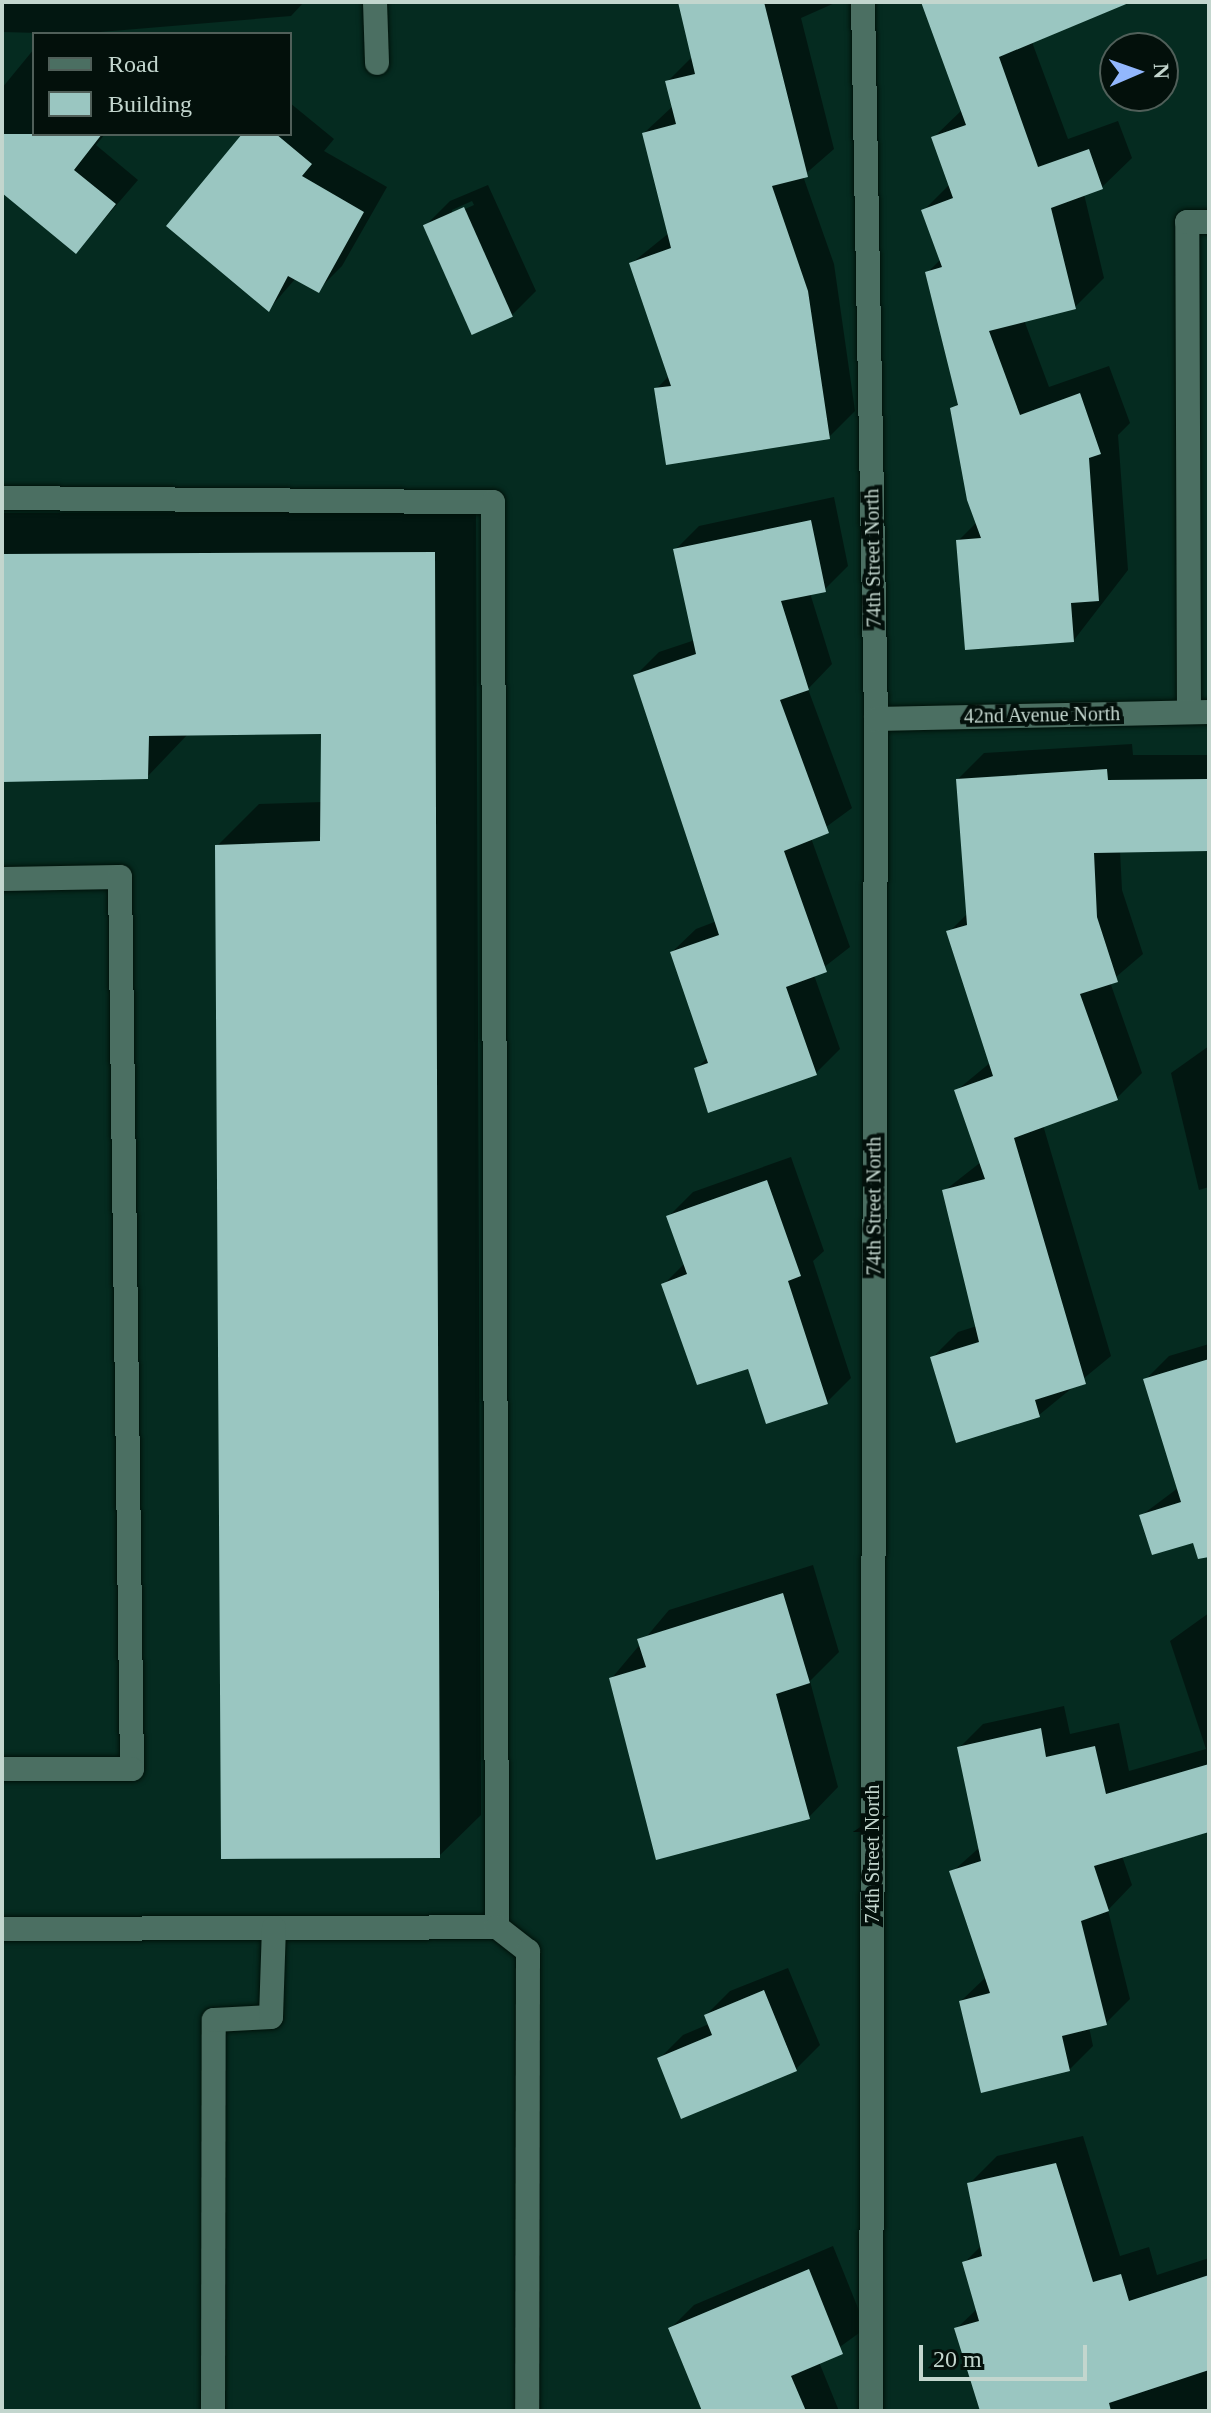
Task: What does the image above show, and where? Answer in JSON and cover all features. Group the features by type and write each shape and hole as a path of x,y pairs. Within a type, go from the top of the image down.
{"street":[{"path":"375,2 377,63"},
{"name":"74th Street North","path":"863,2 876,719 871,2411"},
{"path":"1199,712 1187,222 1209,222"},
{"path":"2,498 493,502 497,1927"},
{"name":"42nd Avenue North","path":"876,719 1199,712"},
{"path":"2,879 120,877 132,1769 2,1769"},
{"path":"2,1929 497,1927 528,1951 527,2411"},
{"path":"213,2411 214,2020 271,2017 274,1928"}],"building":[{"path":"678,2 764,2 808,177 772,186 808,291 830,439 666,465 654,388 671,386 629,263 671,248 642,133 676,124 665,81 695,74"},
{"path":"921,2 1131,2 999,57 1038,167 1089,149 1103,189 1051,208 1076,309 989,331 1020,415 1080,393 1101,454 1089,458 1099,601 1071,603 1074,642 965,650 956,540 981,538 967,500 950,408 958,405 925,272 942,267 921,210 953,198 931,137 966,125"},
{"path":"2,134 100,136 74,170 116,204 76,254 2,193"},
{"path":"240,136 278,136 312,164 302,176 364,212 319,293 288,276 269,312 166,226"},
{"path":"464,207 513,317 472,335 423,225"},
{"path":"811,520 826,592 781,601 809,690 780,700 829,833 784,851 827,972 786,987 817,1075 708,1113 694,1068 708,1063 670,952 719,935 633,675 696,654 673,549"},
{"path":"435,552 440,1858 221,1859 215,845 320,841 321,734 149,736 148,779 2,782 2,554"},
{"path":"1107,769 1108,780 1209,779 1209,851 1094,853 1097,917 1118,982 1080,994 1118,1100 1014,1138 1086,1384 1035,1400 1040,1417 956,1443 930,1357 979,1342 942,1190 985,1179 954,1090 993,1076 946,931 967,925 956,779"},
{"path":"767,1180 801,1276 788,1281 828,1404 766,1424 748,1369 697,1385 661,1284 687,1274 666,1216"},
{"path":"1209,1359 1209,1557 1198,1559 1193,1543 1152,1555 1139,1515 1181,1502 1143,1379"},
{"path":"783,1593 810,1683 776,1694 810,1819 656,1860 609,1678 646,1667 637,1639"},
{"path":"1041,1728 1046,1757 1095,1746 1106,1794 1209,1764 1209,1832 1094,1866 1109,1911 1081,1921 1107,2025 1062,2036 1070,2071 981,2093 959,2001 990,1993 949,1871 981,1861 957,1747"},
{"path":"764,1990 797,2071 681,2119 657,2058 712,2035 704,2015"},
{"path":"1056,2163 1093,2282 1121,2274 1129,2301 1209,2275 1209,2370 1109,2403 1111,2411 980,2411 954,2328 979,2321 962,2262 982,2256 967,2183"},
{"path":"809,2269 843,2354 791,2376 806,2411 702,2411 668,2328"}]}
